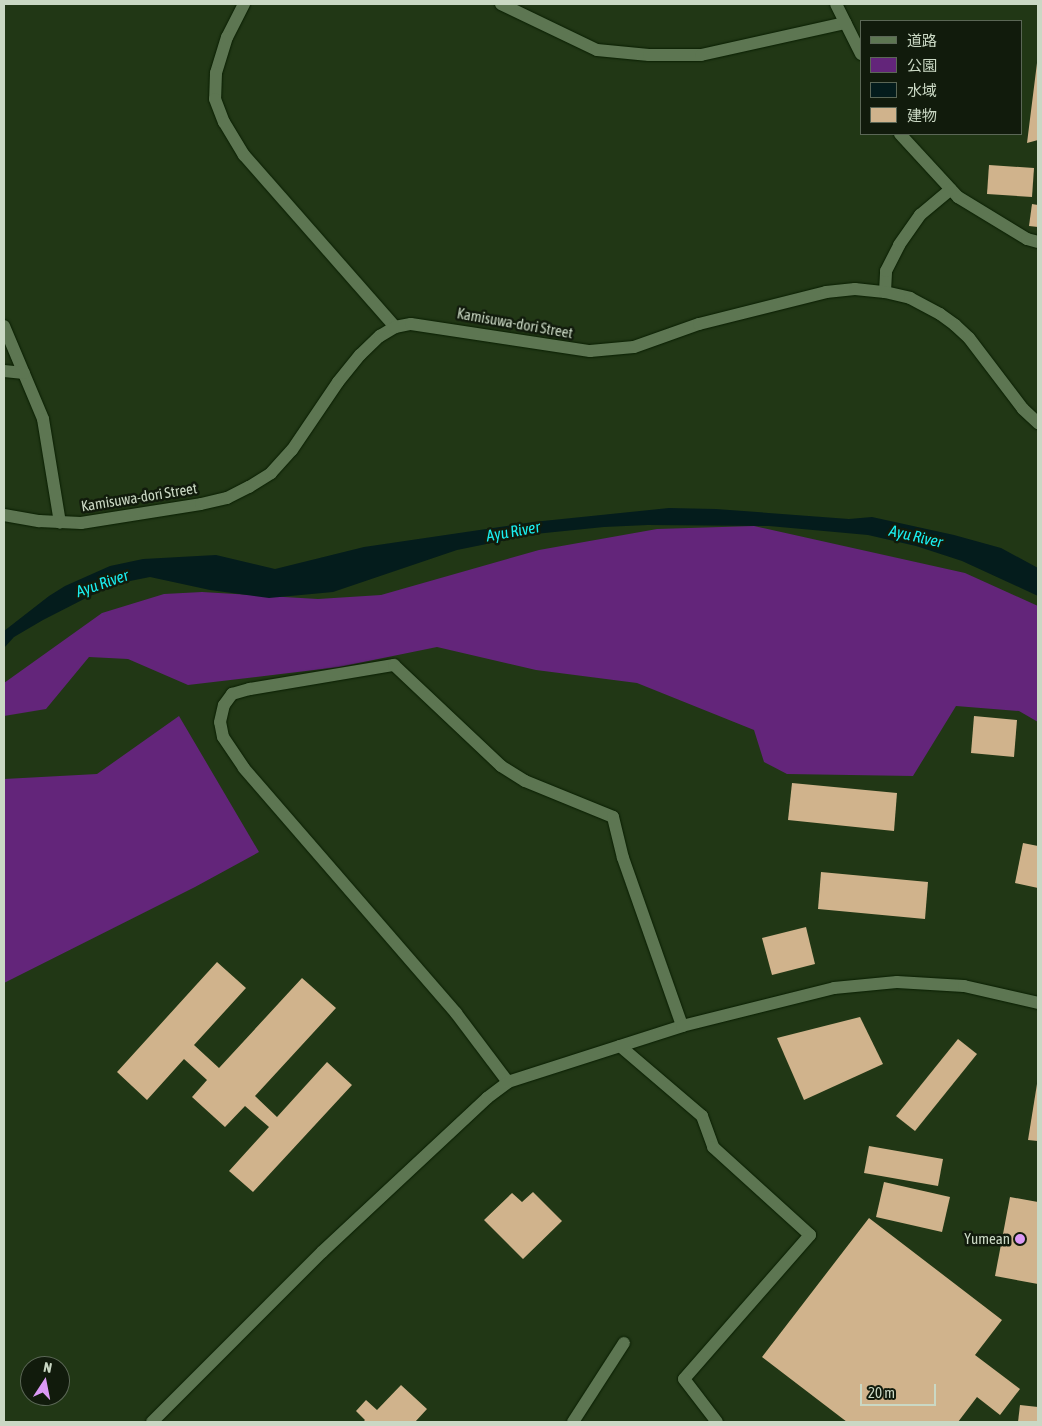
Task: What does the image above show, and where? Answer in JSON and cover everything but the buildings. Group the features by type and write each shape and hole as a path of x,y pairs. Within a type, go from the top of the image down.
{"street":[{"path":"244,4 227,37 216,73 215,99 224,122 244,155 395,327"},
{"path":"501,4 597,50 649,55 701,55 845,22"},
{"path":"836,4 860,52"},
{"path":"901,135 951,189 967,202 1027,239 1038,242"},
{"path":"885,292 886,271 898,245 920,215 951,189"},
{"name":"Kamisuwa-dori Street","path":"4,515 60,523 81,523 201,504 227,498 271,473 292,450 338,382 360,355 380,336 395,327 411,324 437,326 568,350 590,351 634,347 699,324 826,292 855,290 885,292 910,298 940,314 955,325 969,338 1023,409 1038,423"},
{"path":"4,326 43,420 60,523"},
{"path":"4,371 24,374"},
{"path":"508,1082 456,1012 244,768 223,737 220,722 224,705 232,694 250,689 394,665 501,766 525,781 614,817 622,858 682,1026"},
{"path":"152,1422 322,1252 487,1098 508,1082 682,1026 834,988 897,982 964,986 1038,1003"},
{"path":"620,1046 702,1116 712,1147 810,1235 684,1379 717,1422"},
{"path":"573,1422 624,1343"}],"green space":[{"path":"754,526 965,573 1038,606 1038,722 1019,711 956,706 913,776 787,774 764,762 754,730 637,683 536,670 437,647 339,667 188,685 128,659 89,657 46,709 4,716 4,683 102,613 164,594 202,592 318,599 381,595 539,550 657,529"},
{"path":"179,716 259,852 195,887 4,983 4,779 97,774"}],"water":[{"name":"Ayu River","path":"669,508 716,509 849,519 872,517 954,535 1001,548 1038,568 1038,596 962,561 916,546 868,535 769,526 648,525 604,527 535,534 457,550 333,592 269,598 210,590 150,577 115,584 43,620 14,637 4,648 4,631 49,596 65,586 110,566 143,559 216,555 275,569 364,547 533,522"}],"place":[{"name":"Yumean","path":"1020,1239"}]}
